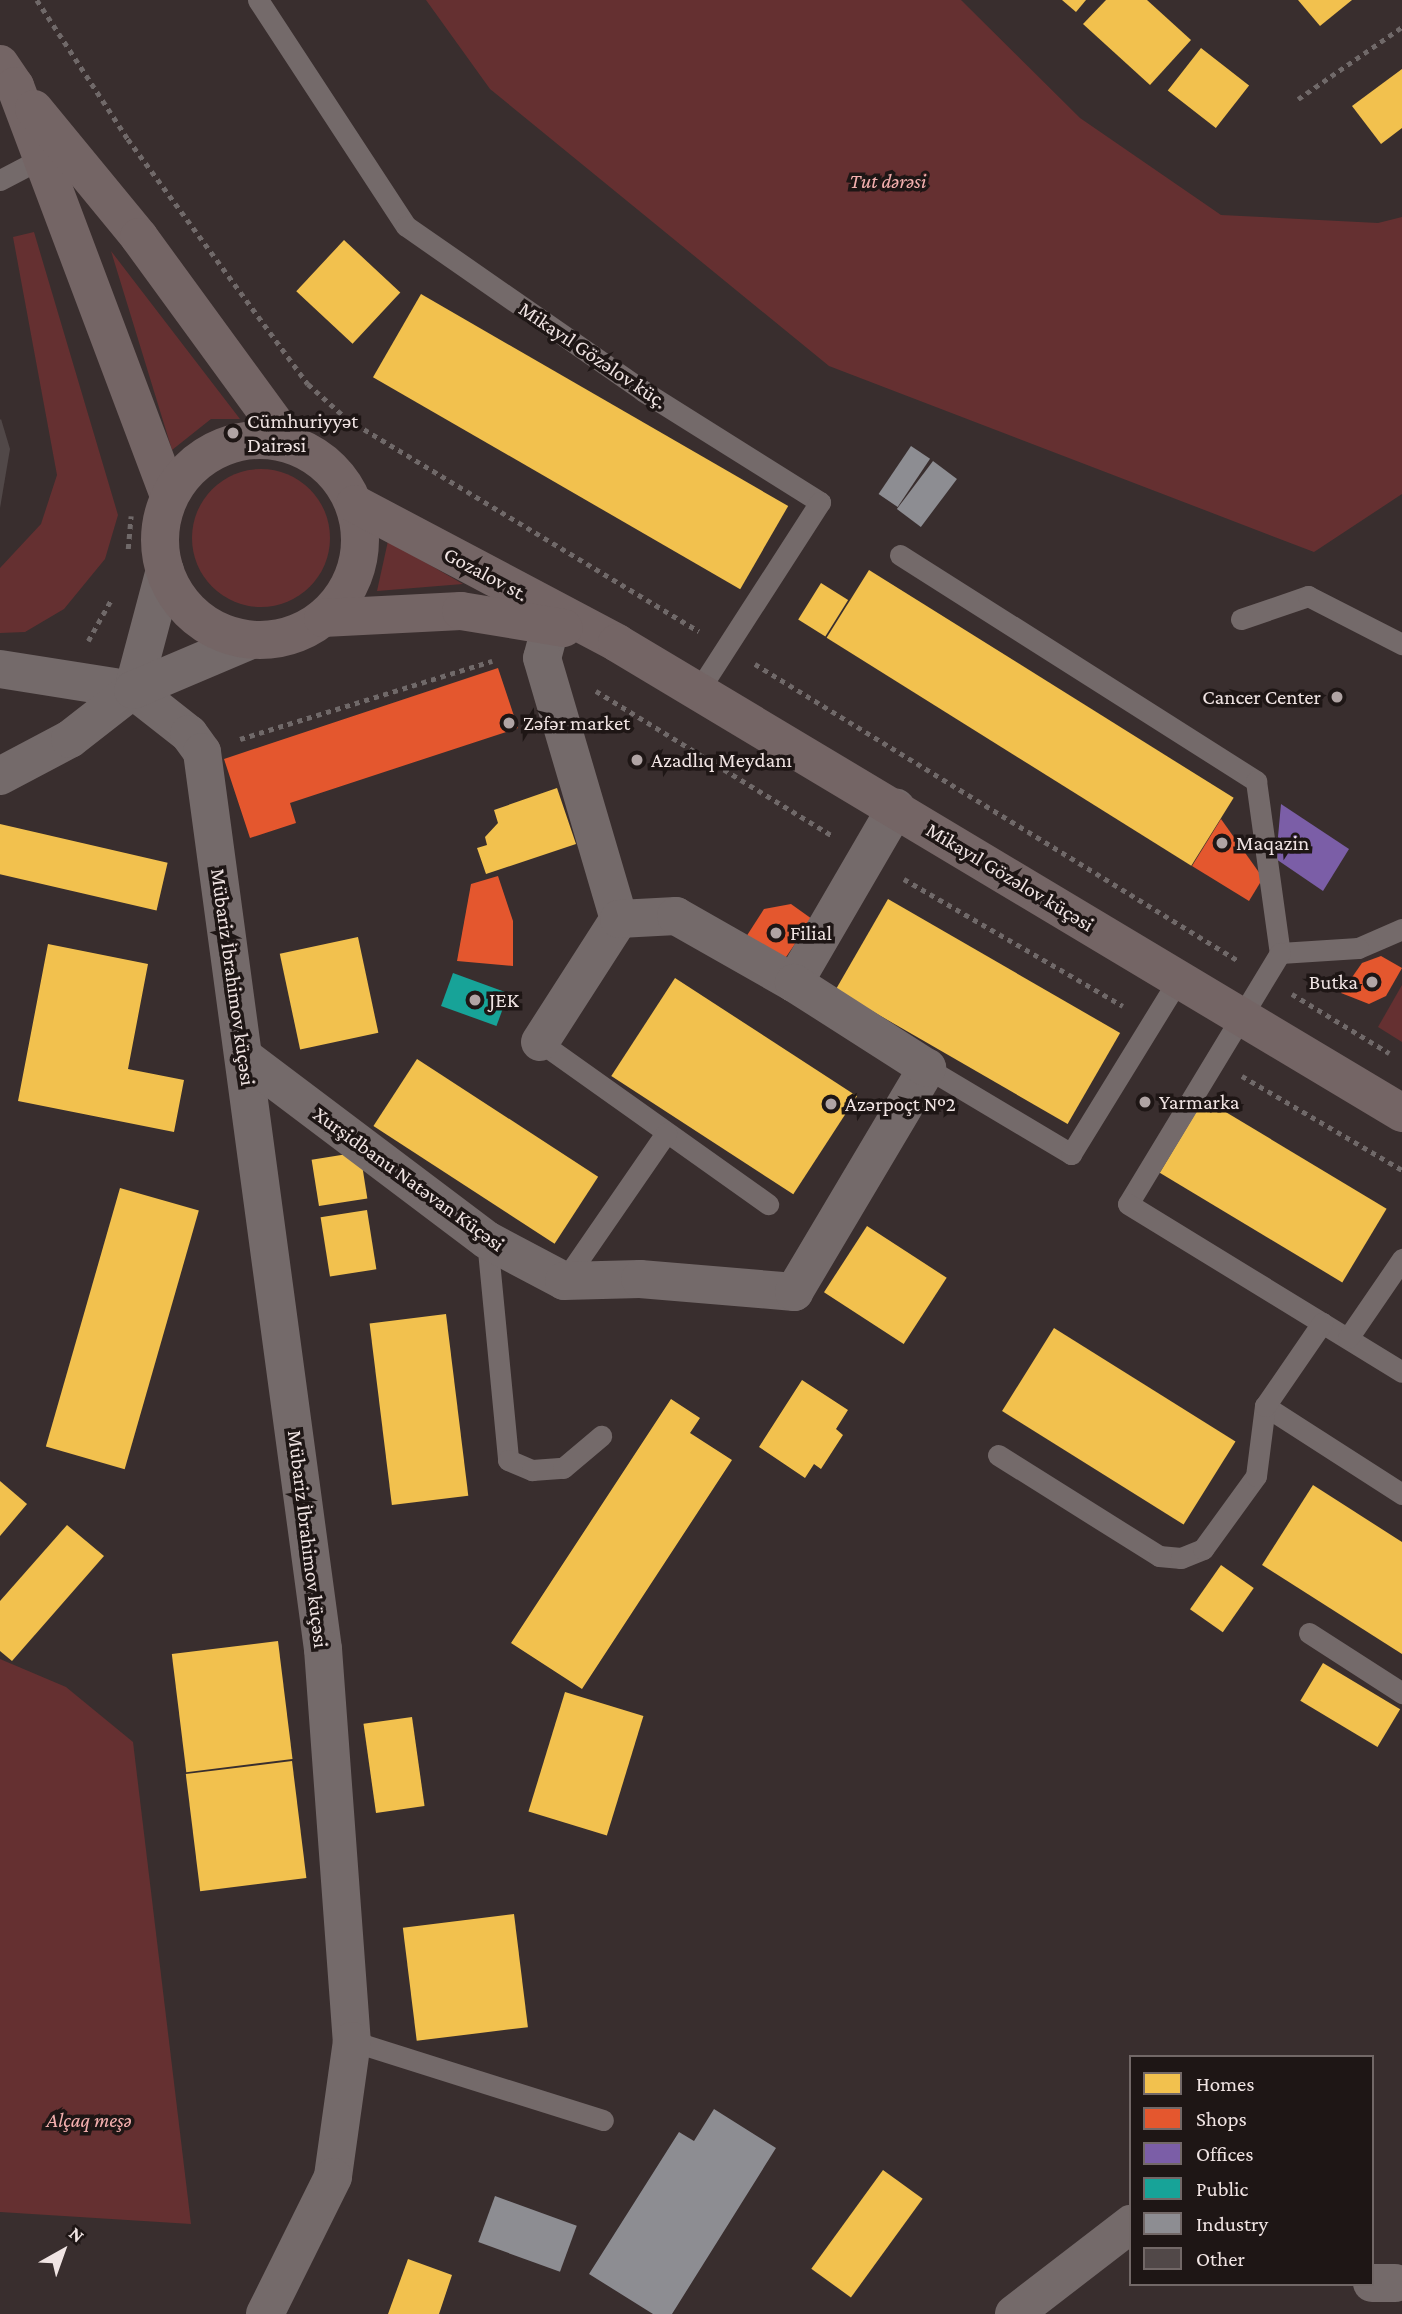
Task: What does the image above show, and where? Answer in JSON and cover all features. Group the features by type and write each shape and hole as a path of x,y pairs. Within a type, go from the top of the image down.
{"main road":[{"path":"5,81 41,158 169,495"},
{"path":"5,81 139,237 289,443"},
{"path":"323,618 355,575 361,543 355,504 319,457 289,443 256,438 223,445 195,462 169,495 161,520 165,570 191,613 219,632 251,640 284,638 323,618 461,611 546,641 617,643"},
{"name":"Gozalov st.","path":"355,504 617,643"},
{"name":"Mikayıl Gözəlov küçəsi","path":"617,643 1402,1113"}],"street":[{"path":"133,690 165,570"},
{"path":"0,776 70,739 133,690 251,640"},
{"path":"540,1042 619,919 546,641"},
{"path":"0,669 133,690 190,734 201,752"},
{"name":"Mübariz İbrahimov küçəsi","path":"201,752 323,1649 352,2041 333,2177 265,2314"},
{"path":"794,983 896,808"},
{"path":"619,919 676,916 794,983 928,1068"},
{"name":"Xurşidbanu Natəvan Küçəsi","path":"244,1057 486,1240 564,1281 640,1279 794,1292 928,1068"},
{"path":"1014,2314 1129,2226"}],"lane":[{"name":"Mikayıl Gözəlov küç.","path":"258,0 406,226 643,391 820,502 697,693"},
{"path":"0,180 41,158"},
{"path":"900,555 1256,781 1280,953 1128,1204 1402,1372"},
{"path":"1241,619 1308,596 1402,643"},
{"path":"1280,953 1358,948 1402,929"},
{"path":"928,1068 1072,1154 1178,980"},
{"path":"540,1042 768,1203"},
{"path":"564,1281 666,1133"},
{"path":"486,1240 508,1460 531,1470 563,1468 601,1436"},
{"path":"1348,1338 1402,1259"},
{"path":"998,1454 1159,1556 1181,1558 1203,1549 1256,1476 1265,1406 1322,1323"},
{"path":"1265,1406 1402,1494"},
{"path":"1309,1633 1402,1693"},
{"path":"352,2041 603,2120"}],"path":[{"path":"37,0 128,139 308,384 359,426 1402,1060"},
{"path":"1298,99 1402,27"},
{"path":"125,561 128,505"},
{"path":"63,678 114,593"},
{"path":"201,752 546,641 867,858 1152,1023"},
{"path":"1214,1060 1402,1170"}],"green space":[{"name":"Tut dərəsi","path":"426,0 961,0 1080,118 1221,215 1378,223 1402,217 1402,494 1314,552 829,366 490,89"},
{"path":"34,232 118,515 105,559 64,609 25,632 0,633 0,568 41,524 57,475 13,237"},
{"path":"111,251 240,419 211,419 172,450"},
{"path":"261,469 287,474 310,489 325,512 330,538 325,564 310,587 287,602 261,607 235,602 212,587 197,564 192,538 197,512 212,489 235,474"},
{"path":"388,541 463,584 377,591"},
{"path":"1402,985 1402,1042 1378,1027"},
{"name":"Alçaq meşə","path":"0,1659 66,1687 133,1742 191,2224 0,2212"}],"building: Homes":[{"path":"1062,0 1086,0 1076,12"},
{"path":"1106,0 1147,0 1191,40 1150,85 1083,24"},
{"path":"1298,0 1352,0 1320,26"},
{"path":"1201,48 1249,86 1216,128 1168,91"},
{"path":"1402,69 1402,128 1381,144 1352,106"},
{"path":"344,240 400,293 353,344 296,291"},
{"path":"421,294 788,506 740,589 373,377"},
{"path":"869,570 1234,798 1191,866 827,638"},
{"path":"821,583 848,600 825,636 798,619"},
{"path":"557,788 576,844 486,874 477,848 487,845 485,837 498,823 494,810"},
{"path":"0,824 168,863 157,910 0,874"},
{"path":"888,899 1120,1033 1068,1124 836,990"},
{"path":"358,937 378,1033 300,1049 280,954"},
{"path":"48,944 148,964 128,1069 184,1080 174,1132 18,1101"},
{"path":"675,978 857,1096 793,1194 611,1076"},
{"path":"417,1059 598,1177 555,1244 373,1126"},
{"path":"1204,1099 1387,1209 1342,1282 1160,1173"},
{"path":"360,1152 367,1198 319,1206 312,1160"},
{"path":"120,1188 199,1211 125,1469 46,1447"},
{"path":"367,1210 376,1269 330,1277 321,1217"},
{"path":"867,1226 947,1278 904,1344 824,1292"},
{"path":"446,1314 468,1496 392,1505 370,1323"},
{"path":"1054,1328 1235,1441 1184,1525 1002,1411"},
{"path":"802,1380 848,1410 836,1429 843,1435 821,1469 814,1464 805,1478 759,1447"},
{"path":"671,1399 700,1418 690,1433 732,1460 582,1689 511,1643"},
{"path":"0,1481 27,1504 0,1536"},
{"path":"1313,1485 1402,1542 1402,1654 1262,1565"},
{"path":"67,1525 104,1556 12,1661 0,1651 0,1601"},
{"path":"1221,1565 1254,1588 1223,1632 1190,1609"},
{"path":"278,1641 293,1759 186,1772 172,1654"},
{"path":"1323,1663 1400,1709 1377,1747 1300,1701"},
{"path":"565,1692 643,1716 607,1836 528,1812"},
{"path":"412,1717 425,1806 376,1813 363,1724"},
{"path":"292,1761 306,1878 200,1891 186,1774"},
{"path":"514,1914 528,2027 417,2041 403,1928"},
{"path":"883,2170 923,2199 851,2298 811,2269"},
{"path":"408,2259 452,2275 439,2314 388,2314"}],"building: Shops":[{"path":"498,668 518,728 290,803 296,823 250,838 224,759"},
{"name":"Maqazin","path":"1221,819 1263,878 1249,901 1192,866"},
{"path":"498,876 513,921 513,966 457,961 471,884"},
{"name":"Filial","path":"791,904 812,919 784,960 746,937 764,909"},
{"name":"Butka","path":"1381,956 1402,968 1386,996 1369,1004 1341,993 1362,963"}],"building: Offices":[{"path":"1281,804 1349,849 1323,891 1276,859"}],"building: Public":[{"name":"JEK","path":"453,973 508,993 496,1026 441,1006"}],"building: Industry":[{"path":"911,446 930,459 898,507 879,494"},
{"path":"933,461 957,479 921,527 897,509"},
{"path":"714,2109 776,2148 672,2314 653,2314 589,2274 679,2132 694,2141"},
{"path":"495,2196 577,2226 560,2272 478,2242"}],"building: Other":[{"path":"0,420 10,449 0,508"}],"place":[{"name":"Cümhuriyyət Dairəsi","path":"233,433"},
{"name":"Cancer Center","path":"1337,697"},
{"name":"Zəfər market","path":"509,723"},
{"name":"Azadlıq Meydanı","path":"637,760"},
{"name":"Maqazin","path":"1222,843"},
{"name":"Filial","path":"776,933"},
{"name":"Butka","path":"1372,982"},
{"name":"JEK","path":"475,1000"},
{"name":"Yarmarka","path":"1145,1102"},
{"name":"Azərpoçt №2","path":"831,1104"}]}
